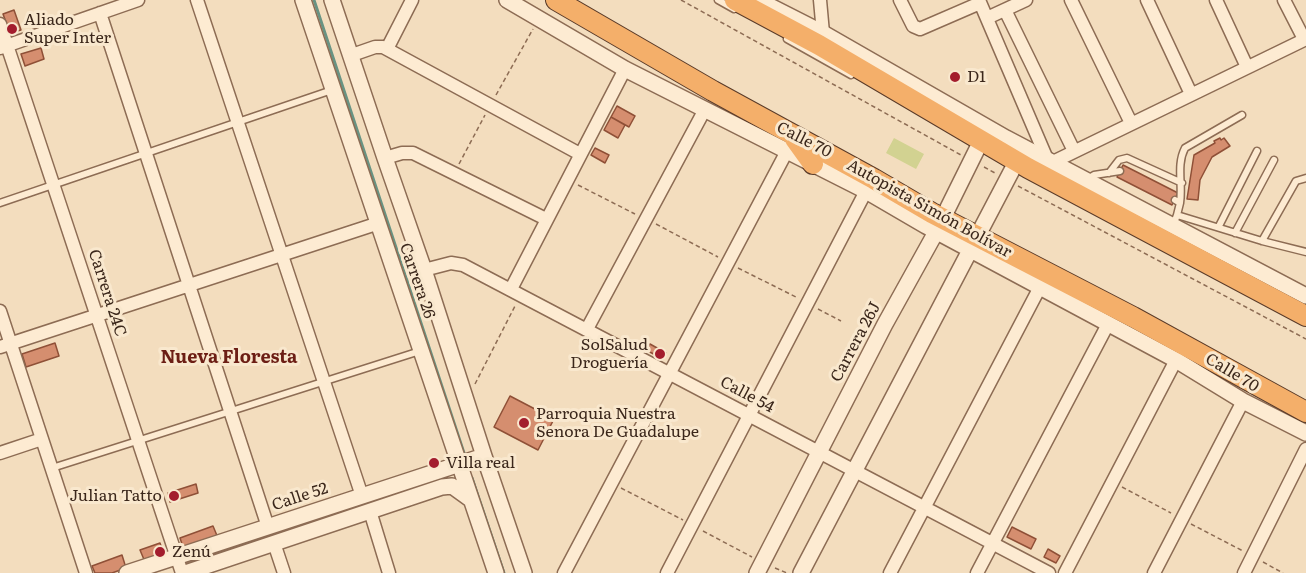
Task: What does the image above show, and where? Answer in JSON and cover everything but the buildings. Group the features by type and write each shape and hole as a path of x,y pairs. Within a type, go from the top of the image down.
{"highway":[{"name":"Autopista Simón Bolívar","path":"556,0 713,92 789,143 870,185 940,217 976,239 1133,317 1306,412"},
{"path":"737,6 819,45 1015,164 1250,277 1306,316"},
{"path":"789,143 813,164"},
{"path":"840,178 870,185"}],"street":[{"path":"4,47 100,13 118,3 138,0"},
{"path":"197,0 362,496"},
{"name":"Carrera 26","path":"303,0 496,573"},
{"name":"Carrera 26","path":"332,0 424,270 483,456 526,571"},
{"path":"387,49 412,0"},
{"name":"Calle 70","path":"507,0 625,69 704,111 789,143"},
{"path":"758,0 823,33 980,144"},
{"path":"820,0 823,33"},
{"path":"900,0 913,26 920,29 980,2 997,11 1074,151"},
{"path":"997,11 1026,0"},
{"path":"1071,0 1131,123"},
{"path":"1147,0 1191,94"},
{"path":"1216,0 1247,67"},
{"path":"1015,164 1050,161 1074,151 1305,39 1284,0"},
{"path":"997,11 1033,128 1040,137 1050,161 1085,180 1175,221 1250,277 1306,296"},
{"path":"100,13 268,526"},
{"name":"Carrera 24C","path":"0,24 4,47 184,573"},
{"path":"352,55 378,47 387,49 580,154"},
{"path":"516,292 546,219 625,69"},
{"path":"587,329 704,111"},
{"path":"801,573 1032,134 1033,128"},
{"path":"564,573 789,143"},
{"name":"Carrera 26J","path":"757,573 940,217 980,144"},
{"path":"385,158 402,153 413,153 546,219"},
{"name":"Calle 70","path":"813,164 840,178"},
{"path":"667,573 870,185"},
{"path":"5,345 379,223"},
{"name":"Calle 70","path":"976,239 1040,286 1176,360 1243,401 1306,433"},
{"name":"Calle 54","path":"424,270 456,263 516,292 1049,573"},
{"path":"890,573 1040,286"},
{"path":"0,311 5,345 42,439 86,573"},
{"path":"977,573 1108,324"},
{"path":"1065,573 1114,483 1176,360"},
{"path":"1154,573 1243,401"},
{"path":"0,453 42,439"},
{"path":"1244,573 1306,449"},
{"name":"Calle 52","path":"127,573 483,456"},
{"path":"184,573 442,487 452,486 470,499"},
{"path":"370,511 389,573"},
{"path":"274,543 284,573"}],"lane":[{"path":"718,0 737,6"},
{"path":"621,29 660,51"},
{"path":"777,33 857,78"},
{"path":"0,203 333,90"},
{"path":"1242,115 1185,148 1180,165 1182,183 1175,221 1219,226 1235,233 1306,252"},
{"path":"949,131 980,144"},
{"path":"1219,226 1257,151"},
{"path":"1109,173 1119,160 1126,158 1182,183"},
{"path":"1235,233 1274,160"},
{"path":"1015,164 1141,237"},
{"path":"1085,180 1094,175 1120,171"},
{"path":"1262,241 1296,182 1306,178"},
{"path":"976,239 1036,258"},
{"path":"1151,243 1162,248"},
{"path":"1264,303 1306,324"},
{"path":"52,468 422,350"}],"path":[{"path":"681,0 980,144 1306,339"},
{"path":"455,173 490,105 540,18"},
{"path":"566,180 842,321"},
{"path":"466,401 516,292"},
{"path":"1114,483 1283,573"}],"green space":[{"path":"894,138 924,154 916,169 886,153"}],"waterway":[{"path":"314,0 464,453"},
{"path":"472,478 504,573"}],"place":[{"name":"Aliado Super Inter","path":"12,29"},
{"name":"D1","path":"955,77"},
{"name":"SolSalud Droguería","path":"660,354"},
{"name":"Parroquia Nuestra Senora De Guadalupe","path":"524,423"},
{"name":"Villa real","path":"434,463"},
{"name":"Julian Tatto","path":"174,496"},
{"name":"Zenú","path":"160,552"}],"district":[{"name":"Nueva Floresta","path":"229,358"}]}
